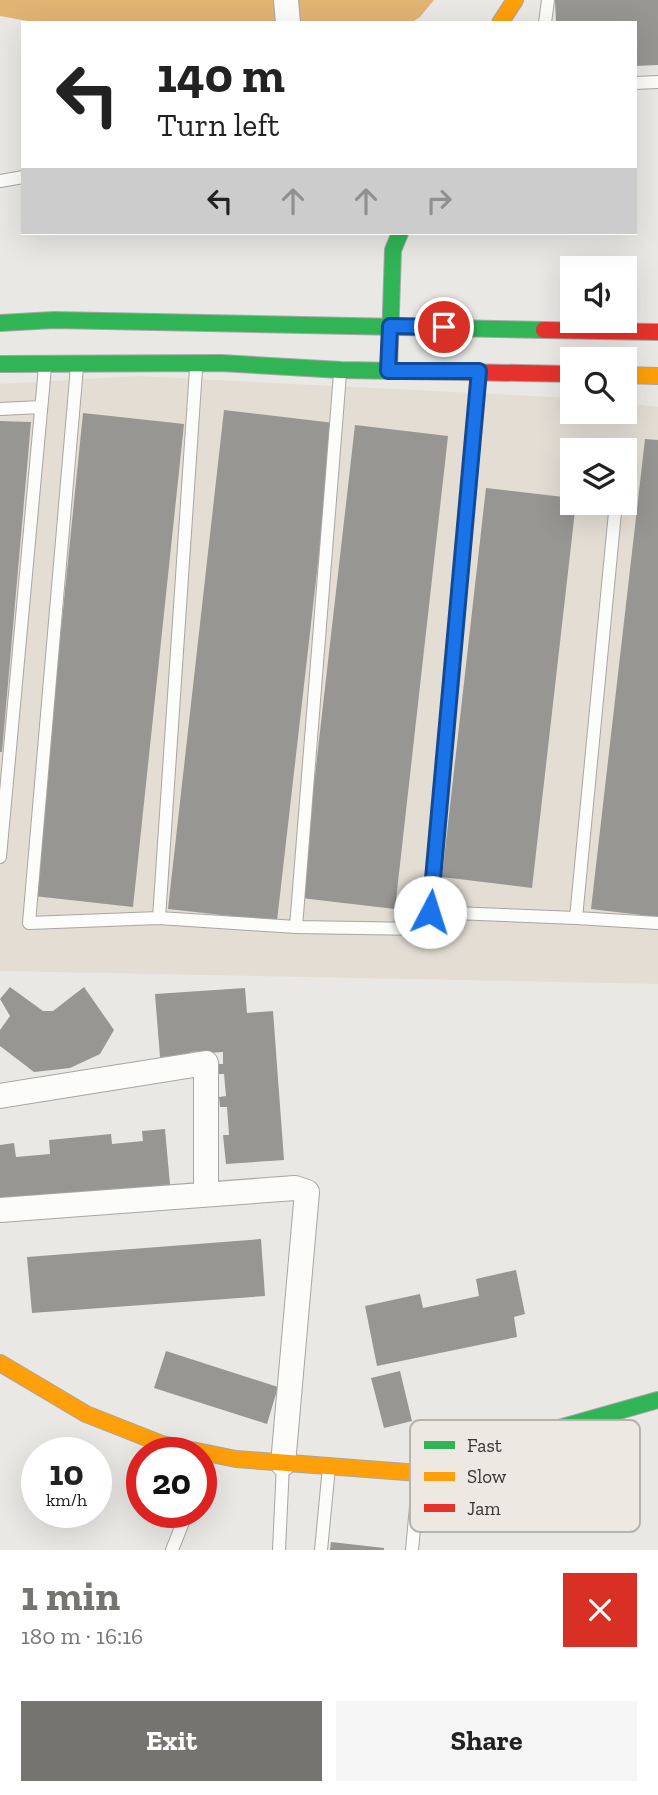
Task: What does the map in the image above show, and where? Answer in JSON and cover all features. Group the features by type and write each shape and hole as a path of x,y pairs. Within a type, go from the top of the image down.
{"main road":[{"path":"501,21 515,0"},
{"path":"388,371 393,250 399,235"},
{"path":"0,323 54,320 658,332"},
{"path":"0,364 196,363 341,370 560,374"},
{"path":"637,376 658,376"},
{"path":"0,1363 86,1414 206,1458 410,1472"},
{"path":"589,1420 658,1401"}],"street":[{"path":"0,1096 206,1063 206,1194"},
{"path":"0,1210 295,1188 307,1192 283,1464"}],"lane":[{"path":"545,21 548,0"},
{"path":"637,83 658,82"},
{"path":"0,181 21,177"},
{"path":"0,857 46,363"},
{"path":"77,363 29,923 159,918 296,927 421,929 430,912 479,371"},
{"path":"159,918 196,363"},
{"path":"296,927 341,370"},
{"path":"0,408 41,407"},
{"path":"576,918 615,515"},
{"path":"430,912 658,923"},
{"path":"279,1550 283,1464"},
{"path":"321,1550 329,1467"},
{"path":"172,1550 181,1528"},
{"path":"412,1550 414,1532"}],"shaded area":[{"path":"0,0 434,0 414,21 27,21 0,16"},
{"path":"138,376 560,397 560,424 637,424 637,404 658,407 658,984 0,971 0,384"}],"building":[{"path":"555,0 658,0 658,65 637,66 637,21 556,21"},
{"path":"224,410 334,423 277,921 168,909"},
{"path":"83,413 184,424 133,907 34,896"},
{"path":"0,421 31,422 2,752 0,752"},
{"path":"355,425 448,436 395,909 301,898"},
{"path":"645,439 658,440 658,917 591,909"},
{"path":"486,488 560,497 560,515 575,515 532,888 442,877"},
{"path":"10,987 43,1011 53,1011 84,987 114,1030 100,1054 70,1068 34,1072 0,1046 0,1030 10,1016 0,999"},
{"path":"245,988 247,1013 273,1011 284,1160 226,1164 223,1135 229,1135 227,1107 220,1107 219,1097 226,1096 224,1074 218,1074 217,1064 223,1064 223,1052 190,1052 191,1055 160,1057 155,994"},
{"path":"165,1129 170,1185 0,1200 0,1145 14,1143 16,1157 50,1154 49,1140 111,1134 112,1144 143,1141 142,1131"},
{"path":"261,1239 265,1296 32,1313 27,1257"},
{"path":"516,1270 525,1314 514,1317 517,1337 377,1366 365,1306 420,1294 423,1308 479,1296 476,1279"},
{"path":"166,1351 278,1387 267,1424 154,1388"},
{"path":"400,1371 412,1420 384,1428 371,1378"},
{"path":"331,1542 384,1548 384,1550 330,1550"}],"traffic: fast":[{"path":"389,371 393,250 399,235"},
{"path":"0,323 54,320 544,330"},
{"path":"0,364 221,363 341,370 459,372"},
{"path":"587,1420 658,1400"}],"traffic: slow":[{"path":"501,21 515,0"},
{"path":"637,375 658,376"},
{"path":"0,1363 86,1414 162,1444 236,1459 410,1472"}],"traffic: jam":[{"path":"544,330 658,332"},
{"path":"459,372 560,374"}],"route":[{"path":"430,912 479,371 388,371 390,326 444,327"}]}
